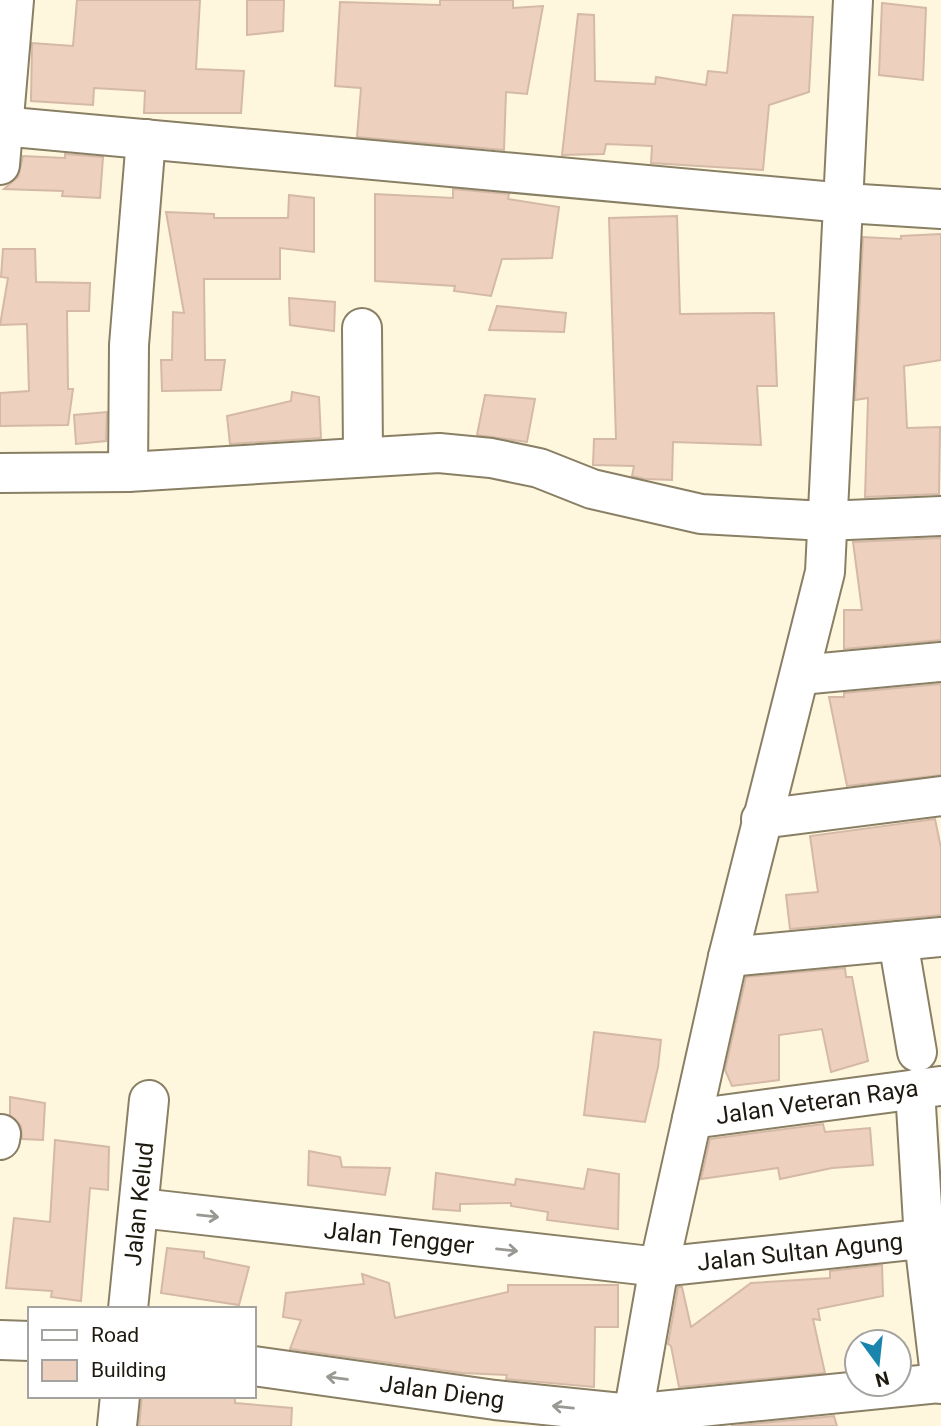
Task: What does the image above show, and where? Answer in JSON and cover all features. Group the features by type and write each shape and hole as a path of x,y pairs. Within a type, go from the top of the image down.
{"street":[{"path":"0,165 1,125 13,0"},
{"path":"631,1420 659,1267 728,957 825,572 825,521 845,203 853,0"},
{"path":"1,125 845,203 941,209"},
{"path":"128,472 129,345 146,139"},
{"path":"362,328 363,455"},
{"path":"0,473 128,472 363,455 439,453 491,458 539,468 603,492 701,514 825,521 941,516"},
{"path":"800,676 941,662"},
{"path":"761,819 941,796"},
{"path":"728,957 941,937"},
{"path":"898,940 924,1075 941,1383"},
{"name":"Jalan Veteran Raya","path":"692,1119 924,1075"},
{"name":"Jalan Kelud","path":"128,1307 149,1100"},
{"path":"0,1140 1,1134"},
{"name":"Jalan Tengger","path":"140,1208 659,1267"},
{"name":"Jalan Sultan Agung","path":"659,1267 933,1239"},
{"path":"0,1340 28,1342"},
{"name":"Jalan Dieng","path":"256,1366 494,1413 631,1420 941,1383"},
{"path":"117,1426 120,1398"}],"building":[{"path":"77,0 200,0 196,69 244,71 241,113 144,113 145,91 94,88 93,105 31,101 32,43 73,46"},
{"path":"247,0 284,0 283,31 247,35"},
{"path":"440,0 513,0 513,8 543,6 527,94 506,92 504,150 357,137 361,88 335,86 340,2 440,5"},
{"path":"882,3 926,8 923,80 879,75"},
{"path":"578,14 594,15 595,81 655,84 656,77 706,85 708,71 727,73 733,15 813,17 809,92 769,105 763,170 651,163 652,146 606,144 604,154 562,155"},
{"path":"65,154 103,157 100,198 62,196 63,191 4,189 18,177 23,156 65,158"},
{"path":"453,189 509,194 508,199 559,207 552,258 502,259 491,296 454,291 455,286 375,281 375,194 453,198"},
{"path":"289,195 314,198 314,252 280,248 280,279 204,279 205,360 225,360 221,390 162,391 161,360 172,360 173,312 184,313 166,212 214,214 214,218 288,218"},
{"path":"677,216 680,314 774,313 777,386 757,386 761,445 673,442 672,480 645,479 632,476 634,466 593,465 594,439 616,439 609,218"},
{"path":"941,234 941,360 904,366 907,428 940,427 939,494 865,497 868,398 855,400 863,237 901,239 901,236"},
{"path":"3,249 35,249 36,282 90,283 89,311 67,311 68,389 73,389 68,425 0,426 0,393 29,391 27,324 0,325 8,278 1,277"},
{"path":"289,298 335,302 334,331 290,325"},
{"path":"497,306 566,313 564,332 489,330"},
{"path":"292,392 319,397 321,438 230,444 227,416 291,401"},
{"path":"485,395 535,399 527,442 477,435"},
{"path":"107,412 106,441 76,444 74,415"},
{"path":"941,538 941,640 844,649 844,610 862,610 853,542"},
{"path":"941,684 941,775 847,786 829,697 844,697 844,693"},
{"path":"935,819 941,848 941,915 790,929 786,895 818,892 810,836"},
{"path":"845,968 846,977 852,977 868,1061 831,1072 822,1029 779,1035 779,1080 732,1086 725,1070 746,977"},
{"path":"594,1032 661,1040 658,1067 645,1122 584,1115"},
{"path":"10,1097 45,1103 43,1140 22,1139 21,1126 10,1115"},
{"path":"823,1124 825,1132 870,1128 873,1165 832,1168 780,1179 778,1168 701,1179 710,1139"},
{"path":"55,1140 109,1147 108,1190 90,1188 81,1301 51,1297 52,1291 6,1288 14,1218 50,1222"},
{"path":"309,1151 340,1157 342,1167 390,1168 385,1195 308,1185"},
{"path":"588,1169 619,1174 618,1229 547,1220 548,1212 511,1206 511,1203 460,1204 460,1211 433,1209 436,1173 515,1185 516,1179 584,1189"},
{"path":"167,1248 204,1252 204,1258 249,1267 239,1305 161,1293"},
{"path":"882,1265 883,1296 818,1309 820,1320 813,1319 825,1373 679,1387 671,1346 668,1344 678,1287 682,1287 691,1327 751,1283 830,1278 830,1271"},
{"path":"362,1274 389,1283 395,1318 508,1292 508,1285 618,1285 618,1327 595,1327 594,1387 506,1379 507,1375 462,1373 290,1349 301,1320 283,1317 286,1293 364,1284"},
{"path":"142,1398 235,1398 235,1403 292,1408 291,1426 139,1426"},
{"path":"834,1416 837,1426 731,1426"}]}
